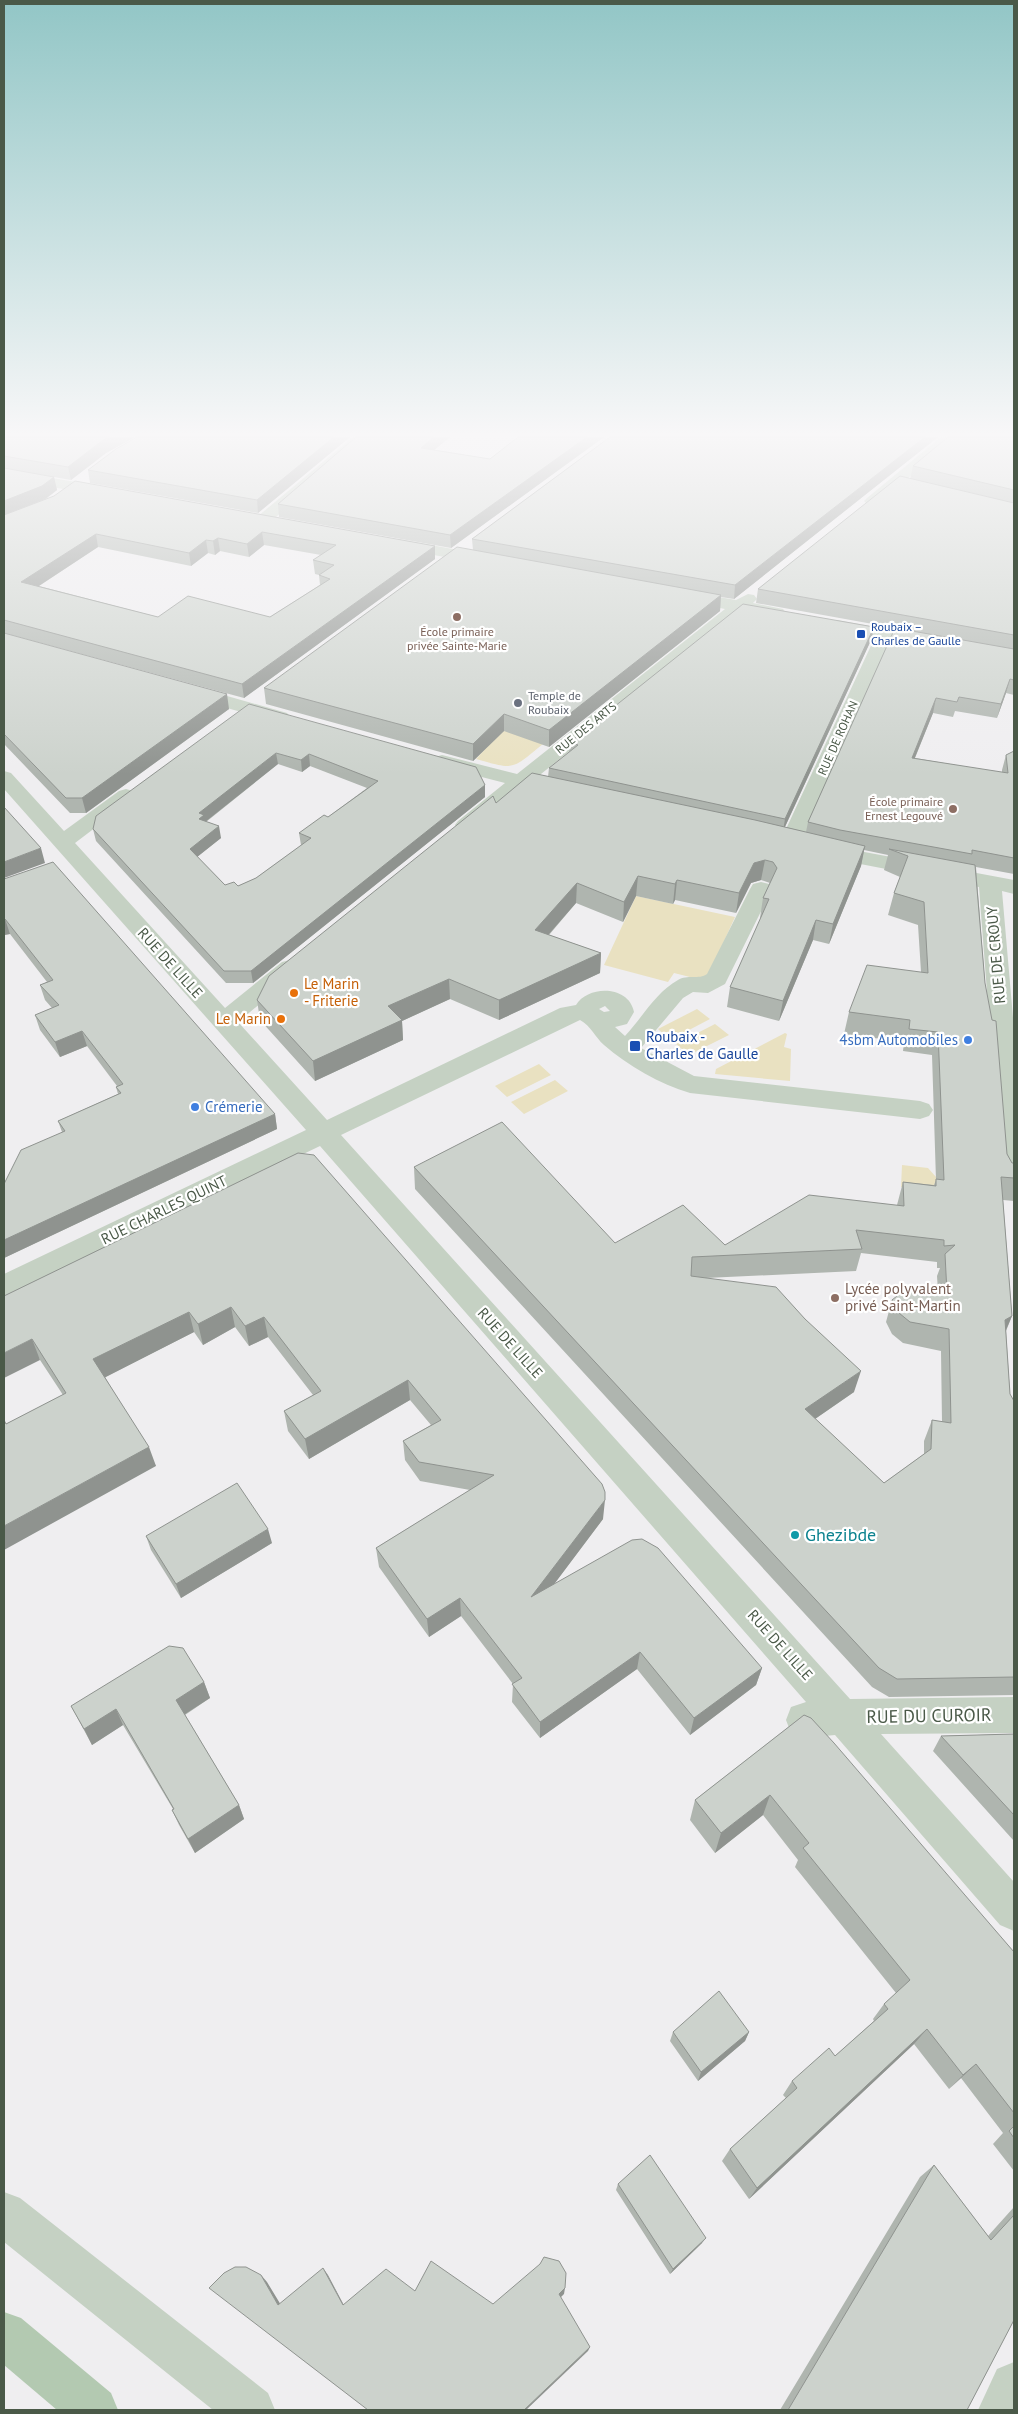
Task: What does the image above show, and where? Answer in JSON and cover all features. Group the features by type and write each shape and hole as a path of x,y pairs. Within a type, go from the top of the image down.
{"main road":[{"path":"4,2335 94,2410"}],"street":[{"path":"431,550 500,563"},
{"path":"437,568 461,550"},
{"name":"RUE DES ARTS","path":"450,837 761,588"},
{"path":"672,594 796,617"},
{"path":"824,622 950,646"},
{"name":"RUE DE ROHAN","path":"885,634 782,839 918,870 990,882"},
{"path":"171,686 295,721"},
{"path":"226,722 267,692"},
{"path":"426,756 519,782 576,794"},
{"name":"RUE DE LILLE","path":"4,777 223,1022 315,1137 844,1717 1014,1911"},
{"path":"62,842 140,785"},
{"path":"56,868 78,860"},
{"path":"990,882 1014,887"},
{"name":"RUE DE CROUY","path":"990,882 1008,1029 1014,1176"},
{"path":"761,889 717,979 708,985 688,984 675,993 643,1032 626,1049 672,1077 697,1085 920,1110"},
{"path":"223,1022 306,955"},
{"name":"RUE CHARLES QUINT","path":"4,1287 569,1014 591,1016 601,1028 626,1049"},
{"name":"RUE DU CUROIR","path":"804,1720 844,1717 1014,1715"},
{"path":"4,2214 252,2410"},
{"path":"1002,2410 1014,2386"}],"shaded area":[{"path":"490,725 543,744 525,759 512,765 498,765 476,759 487,747"},
{"path":"636,896 735,917 706,981 674,973 668,982 604,965"},
{"path":"697,1009 710,1019 670,1040 658,1029"},
{"path":"715,1024 729,1035 689,1055 676,1044"},
{"path":"785,1033 787,1034 784,1047 791,1049 790,1081 715,1074 716,1069"},
{"path":"539,1064 551,1075 507,1097 495,1086"},
{"path":"555,1080 568,1091 524,1114 511,1102"},
{"path":"902,1165 928,1168 936,1177 937,1190 901,1187"}],"building":[{"path":"4,550 72,550 21,582 158,617 188,596 270,617 330,579 319,575 334,565 313,560 329,550 430,550 242,684 4,620"},
{"path":"173,550 193,550 189,553"},
{"path":"453,550 472,550 721,595 549,730 504,714 473,744 264,688"},
{"path":"533,550 780,550 735,585"},
{"path":"807,550 1014,550 1014,635 758,589"},
{"path":"743,604 874,627 785,819 549,768 578,745 570,742"},
{"path":"895,628 1014,649 1014,680 1010,679 1001,704 959,697 957,702 936,698 912,758 1008,773 1006,755 1014,751 1014,858 972,850 972,854 840,830 808,822"},
{"path":"4,633 227,694 82,798 66,798 4,734"},
{"path":"249,704 476,767 485,785 251,971 224,971 93,829 96,816","holes":["276,753 301,760 309,754 378,781 328,817 324,815 299,833 311,838 256,878 238,886 234,882 225,885 190,849 219,826 199,819 204,815 199,813"]},
{"path":"532,773 755,820 865,846 833,924 816,920 783,1001 730,987 769,899 763,898 777,868 773,862 765,860 754,863 739,893 677,880 675,884 638,876 624,902 577,883 535,930 601,953 499,1000 449,979 388,1006 402,1020 313,1061 257,1000 269,976 493,796 496,803"},
{"path":"4,807 41,848 4,862"},
{"path":"889,849 975,865 985,983 992,1020 996,1021 1007,1154 1012,1163 1014,1163 1014,1178 1001,1177 1012,1316 1005,1320 1010,1394 1014,1401 1014,1677 897,1679 879,1668 414,1167 502,1122 615,1243 683,1205 725,1245 809,1195 904,1206 903,1182 936,1186 936,1179 944,1180 938,1032 909,1029 910,1020 849,1012 867,965 928,973 924,902 894,893 908,856","holes":["856,1230 944,1240 944,1246 955,1245 945,1254 947,1293 913,1289 902,1292 892,1300 899,1313 910,1322 949,1329 951,1423 932,1420 931,1449 884,1483 805,1409 861,1371 805,1319 776,1287 691,1276 692,1257 862,1249"]},
{"path":"53,862 275,1114 4,1240 4,1184 21,1150 65,1131 58,1121 121,1093 116,1087 123,1084 82,1031 55,1042 35,1015 59,1005 40,985 53,980 4,919 4,879"},
{"path":"298,1153 314,1155 602,1484 605,1500 531,1597 632,1540 642,1539 658,1548 762,1668 694,1718 640,1652 540,1722 512,1684 522,1678 460,1598 427,1619 376,1548 494,1475 419,1462 403,1441 441,1420 408,1380 305,1439 284,1411 321,1391 264,1317 245,1326 231,1307 198,1324 189,1312 93,1359 149,1447 4,1526 4,1420 6,1424 66,1393 32,1339 4,1353 4,1296"},
{"path":"237,1483 268,1529 176,1584 146,1536"},
{"path":"169,1646 183,1648 204,1682 176,1700 239,1805 188,1839 172,1810 174,1809 116,1709 84,1729 71,1706"},
{"path":"804,1715 811,1718 834,1743 1014,1952 1014,2113 976,2064 963,2075 927,2029 757,2188 730,2149 797,2088 792,2081 829,2048 835,2056 888,2009 884,2004 910,1980 803,1848 809,1843 770,1795 721,1833 695,1800"},
{"path":"1014,1734 1014,1815 941,1736"},
{"path":"719,1991 749,2032 701,2072 673,2032"},
{"path":"1014,2126 1014,2138 1009,2131"},
{"path":"650,2155 706,2238 673,2269 618,2184"},
{"path":"934,2165 991,2240 1014,2215 1014,2320 967,2410 788,2410"},
{"path":"544,2257 559,2261 566,2273 565,2288 559,2294 590,2347 524,2410 368,2410 209,2288 224,2273 235,2267 246,2267 261,2275 278,2305 323,2268 343,2305 386,2269 415,2291 431,2261 493,2304 540,2264"}],"place":[{"name":"École primaire privée Sainte-Marie","path":"457,617"},
{"name":"Roubaix – Charles de Gaulle","path":"861,634"},
{"name":"Temple de Roubaix","path":"518,703"},
{"name":"École primaire Ernest Legouvé","path":"953,809"},
{"name":"Le Marin - Friterie","path":"294,993"},
{"name":"Le Marin","path":"281,1019"},
{"name":"4sbm Automobiles","path":"968,1040"},
{"name":"Roubaix - Charles de Gaulle","path":"635,1046"},
{"name":"Crémerie","path":"195,1107"},
{"name":"Lycée polyvalent privé Saint-Martin","path":"835,1298"},
{"name":"Ghezibde","path":"795,1535"}]}
